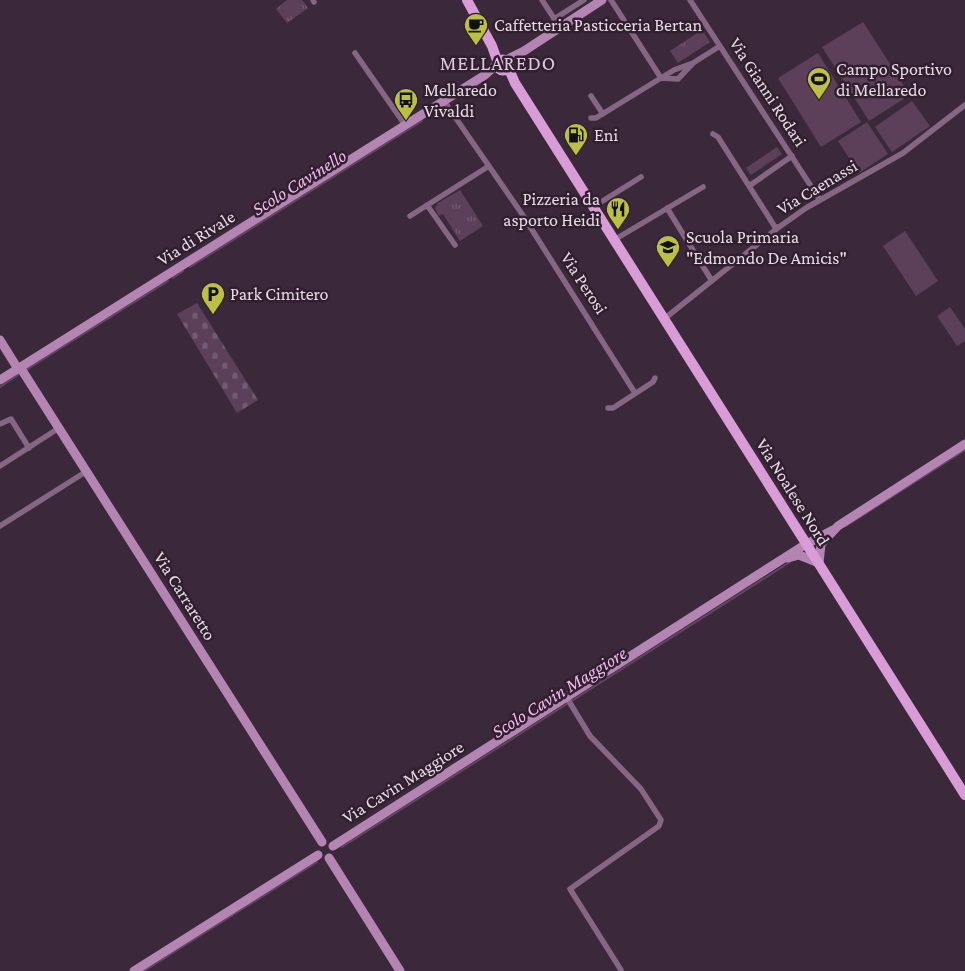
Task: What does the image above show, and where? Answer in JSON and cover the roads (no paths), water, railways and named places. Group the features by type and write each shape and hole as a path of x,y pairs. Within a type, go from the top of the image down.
{"main road":[{"name":"Via Noalese Nord","path":"467,0 503,65 965,795"}],"street":[{"path":"542,0 557,23"},
{"path":"503,65 522,52 584,0"},
{"path":"557,23 602,0"},
{"path":"612,0 661,78"},
{"name":"Via Gianni Rodari","path":"690,0 820,200"},
{"path":"661,78 678,78 693,63 720,46"},
{"path":"355,53 405,125"},
{"path":"591,118 596,118 603,114 677,68 693,63"},
{"name":"Via di Rivale","path":"0,380 503,65"},
{"path":"591,96 603,114"},
{"name":"Via Perosi","path":"444,101 489,166 635,393"},
{"name":"Via Caenassi","path":"664,318 778,227 820,200 903,153 965,105"},
{"path":"713,134 718,137 775,226 778,227"},
{"path":"749,186 792,156"},
{"path":"410,216 489,166"},
{"path":"593,206 641,177"},
{"path":"614,240 703,187"},
{"path":"427,205 455,244"},
{"path":"667,208 712,281"},
{"name":"Via Carraretto","path":"0,340 59,428 322,842"},
{"path":"608,408 613,408 655,378"},
{"path":"0,424 11,419 29,448"},
{"path":"0,466 59,428"},
{"name":"Via Cavin Maggiore","path":"333,846 569,701 785,559 965,444"},
{"path":"0,526 86,471"},
{"name":"Via Cavin Maggiore","path":"785,559 799,556 807,546 821,544 833,530"},
{"path":"799,556 819,563 821,544"},
{"path":"569,701 590,736 641,789 661,820 659,826 570,888 621,970"},
{"path":"318,855 317,848 322,842"},
{"name":"Via Cavin Maggiore","path":"322,842 327,842 333,846 334,852 329,858"},
{"path":"318,855 322,858 329,858 400,971"},
{"path":"134,971 318,855"}],"waterway":[{"name":"Scolo Cavinello","path":"190,267 422,121"},
{"name":"Scolo Cavinello","path":"173,278 183,271"},
{"name":"Scolo Cavinello","path":"26,370 168,281"},
{"name":"Scolo Cavinello","path":"0,387 21,373"},
{"name":"Scolo Cavin Maggiore","path":"846,526 965,450"},
{"name":"Scolo Cavin Maggiore","path":"342,847 790,562"},
{"name":"Scolo Cavin Maggiore","path":"144,971 317,862"}],"place":[{"name":"Caffetteria Pasticceria Bertan","path":"476,46"},
{"name":"Campo Sportivo di Mellaredo","path":"819,100"},
{"name":"Mellaredo Vivaldi","path":"406,121"},
{"name":"Eni","path":"576,156"},
{"name":"Pizzeria da asporto Heidi","path":"618,230"},
{"name":"Scuola Primaria \"Edmondo De Amicis\"","path":"668,268"},
{"name":"Park Cimitero","path":"213,315"}],"district":[{"name":"MELLAREDO","path":"498,63"}]}
